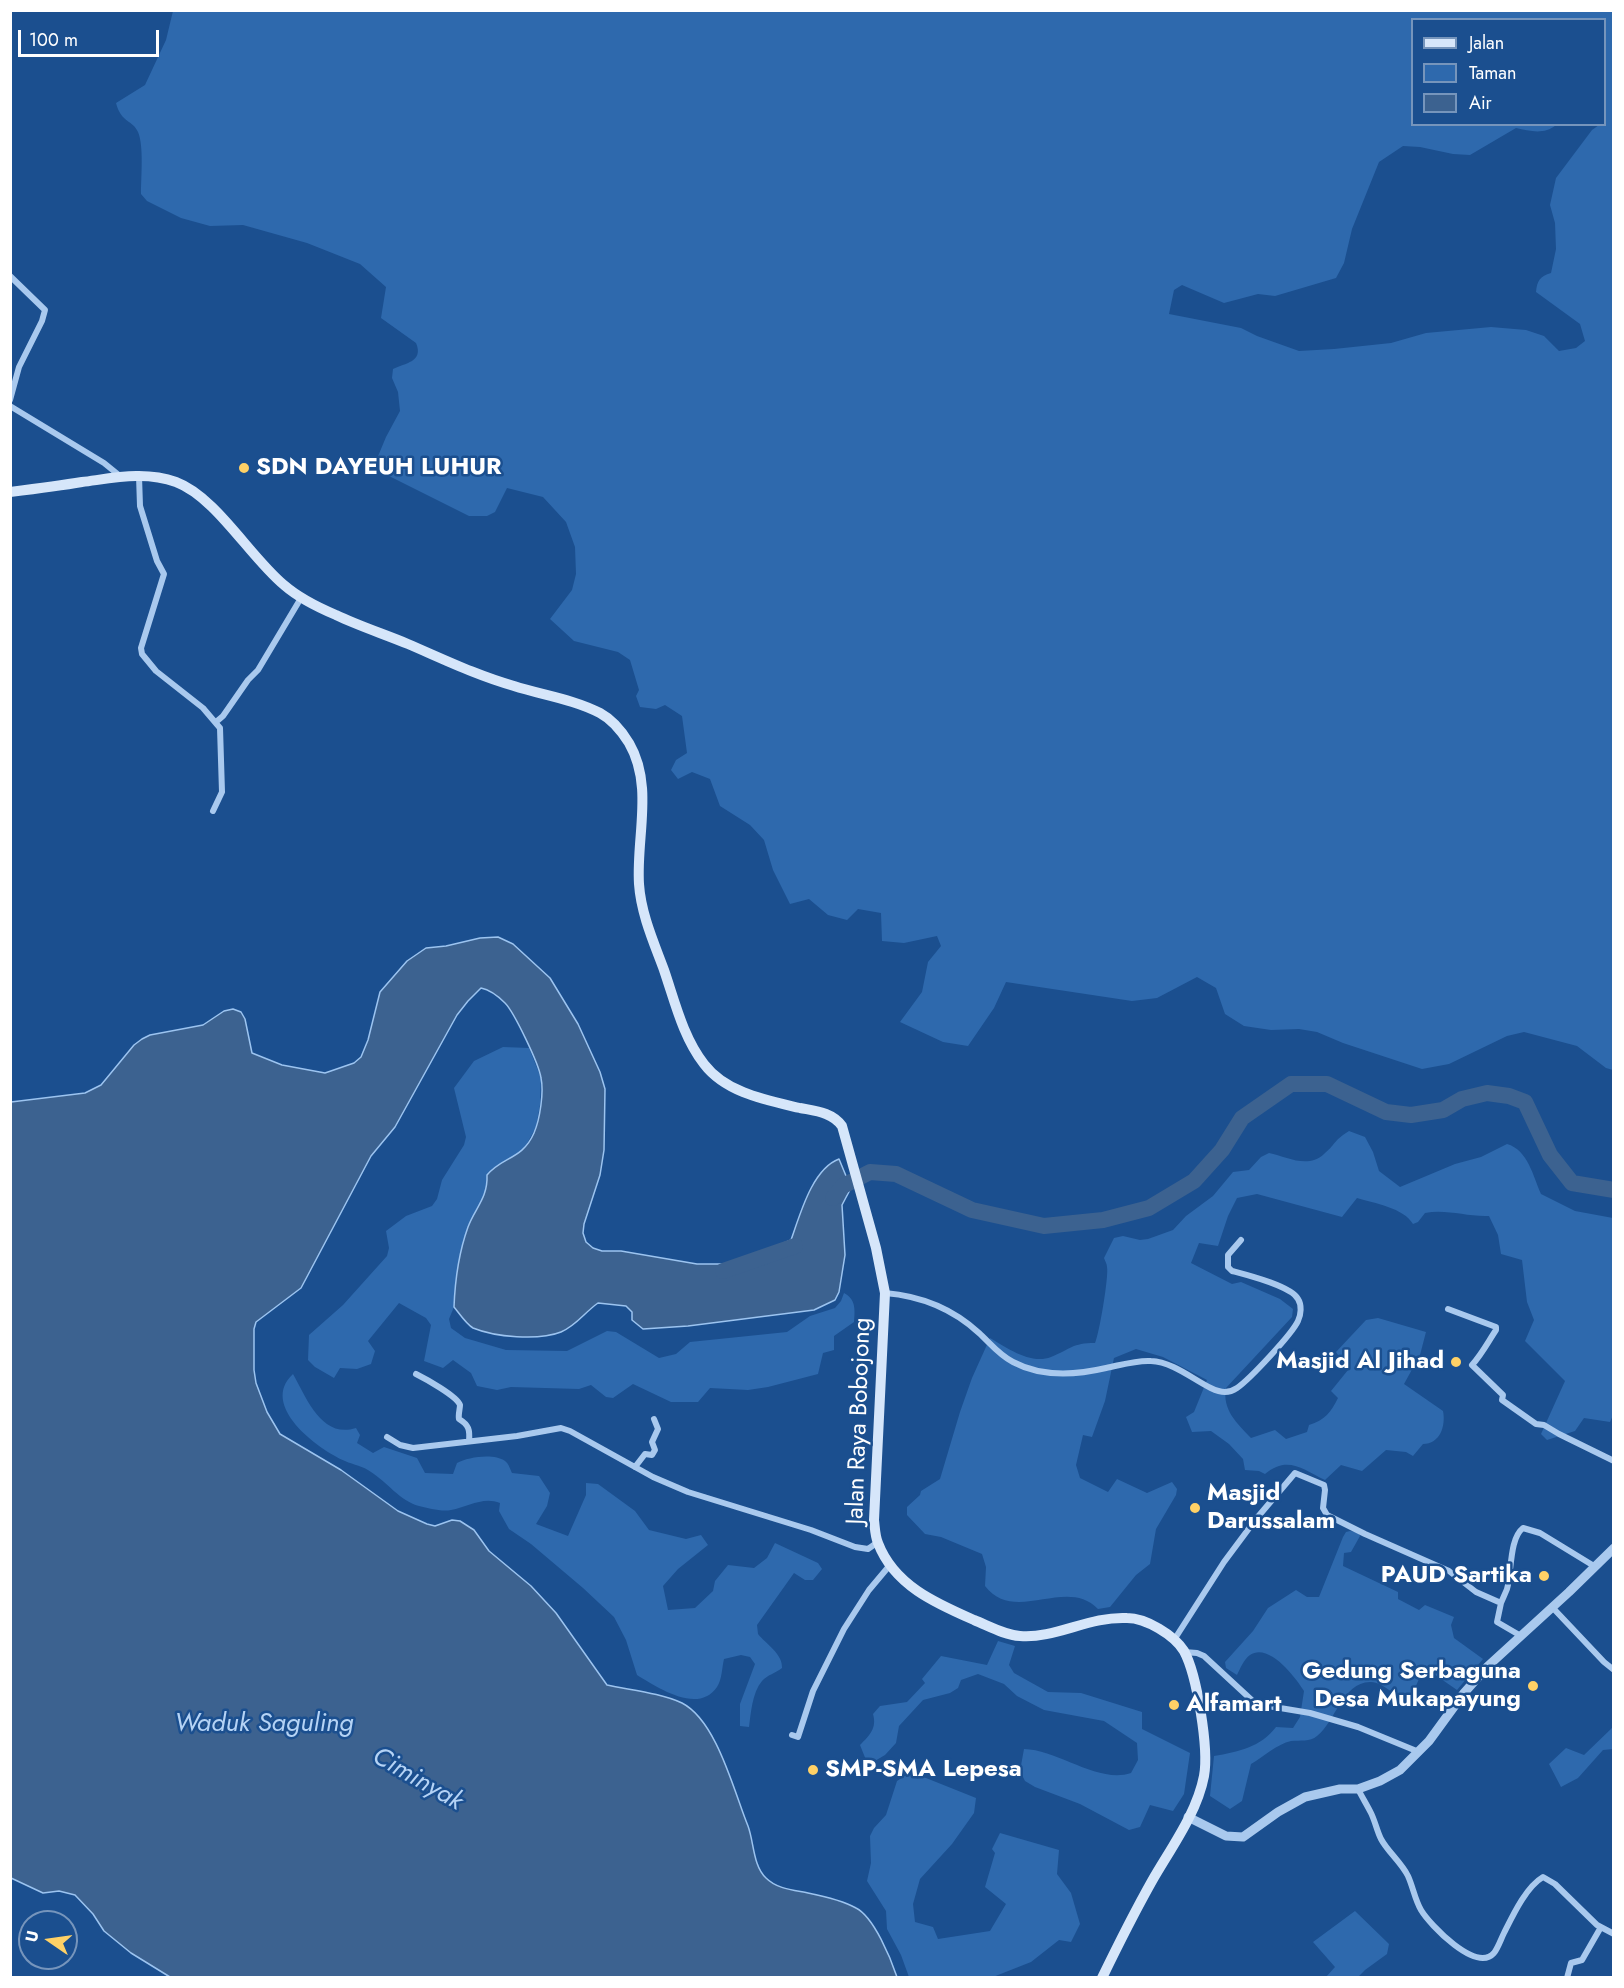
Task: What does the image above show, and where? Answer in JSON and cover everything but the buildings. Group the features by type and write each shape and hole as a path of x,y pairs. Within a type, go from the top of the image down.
{"main road":[{"path":"10,492 120,477 163,478 179,483 195,492 209,504 266,568 301,598"},
{"name":"Jalan Raya Bobojong","path":"301,598 338,617 479,674 599,713 614,722 629,744 642,777 639,870 641,902 681,1019 696,1053 709,1070 728,1086 769,1101 822,1112 837,1118 842,1126 876,1248 885,1293 874,1520 878,1542 890,1565 918,1593 1006,1634 1032,1636 1092,1620 1127,1617 1152,1625 1174,1640 1184,1652 1199,1707 1205,1758 1204,1776 1188,1817 1132,1917 1102,1977"}],"street":[{"path":"10,276 45,310 20,367 10,400"},
{"path":"10,406 104,463 120,477"},
{"path":"139,476 140,506 157,561 164,574 141,648 142,654 156,671 203,708 220,728 222,792 213,811"},
{"path":"216,722 258,670 301,598"},
{"path":"885,1293 915,1296 957,1314 997,1351 1013,1363 1028,1368 1049,1373 1073,1374 1136,1362 1162,1362 1178,1368 1219,1392 1227,1392 1237,1388 1282,1343 1298,1322 1300,1313 1299,1301 1292,1293 1232,1271 1228,1267 1228,1255 1241,1240"},
{"path":"1448,1309 1496,1327 1482,1354 1472,1365 1503,1395 1502,1400 1536,1424 1545,1425 1614,1461"},
{"path":"416,1374 434,1383 460,1405 459,1419 470,1430 469,1441"},
{"path":"635,1467 645,1454 652,1455 654,1450 651,1442 658,1429 654,1419"},
{"path":"387,1437 400,1445 413,1448 517,1436 561,1428 653,1477 687,1492 811,1530 855,1547 868,1548 878,1542"},
{"path":"1174,1640 1224,1562 1256,1519 1295,1473 1324,1485 1323,1508 1327,1515 1449,1571 1476,1592 1501,1602"},
{"path":"1521,1636 1497,1622 1501,1602 1507,1588 1518,1532 1523,1528 1540,1533 1594,1566"},
{"path":"1188,1817 1211,1830 1237,1838 1252,1832 1278,1812 1305,1797 1340,1789 1358,1789 1400,1770 1419,1752 1464,1693 1488,1666 1614,1548"},
{"path":"792,1735 798,1737 813,1690 850,1620 869,1590 890,1565"},
{"path":"1552,1607 1614,1670"},
{"path":"1184,1652 1204,1656 1256,1704 1310,1713 1358,1726 1419,1752"},
{"path":"1358,1789 1372,1814 1381,1839 1408,1876 1420,1908 1430,1923 1459,1948 1482,1958 1494,1953 1529,1891 1542,1877 1549,1879 1601,1927 1614,1934"},
{"path":"1567,1977 1571,1963 1582,1960 1601,1927"}],"green space":[{"path":"173,11 1613,11 1613,1070 1606,1068 1577,1046 1524,1032 1507,1036 1449,1064 1422,1069 1317,1032 1244,1026 1225,1014 1216,988 1197,977 1157,998 1132,1001 1006,982 994,1008 968,1046 943,1042 900,1022 922,992 928,962 941,946 937,936 904,943 882,941 881,913 858,909 847,920 828,915 809,899 790,904 773,870 764,840 750,825 720,806 710,779 692,772 678,779 671,770 676,760 687,753 682,716 665,705 656,709 640,707 636,696 639,690 630,660 618,652 574,641 550,619 572,590 576,574 575,547 566,522 543,497 507,488 495,512 487,516 469,516 387,475 376,461 400,411 398,392 392,378 393,369 412,361 418,349 416,343 381,318 386,287 360,264 307,243 243,225 210,226 181,218 147,201 141,194 140,138 136,128 124,118 116,103 145,85 166,40","holes":["1411,18 1606,18 1606,126 1598,126 1592,130 1556,178 1550,205 1555,223 1556,249 1551,273 1540,280 1536,292 1580,324 1585,341 1576,348 1559,351 1544,336 1526,330 1491,327 1426,333 1391,343 1299,351 1241,328 1169,314 1174,290 1182,285 1224,303 1258,294 1275,296 1336,278 1344,263 1352,229 1379,162 1403,146 1470,155 1516,128 1542,131 1554,126 1411,126"]},
{"path":"503,1047 529,1048 541,1078 536,1127 524,1149 487,1175 483,1197 468,1227 463,1245 454,1307 449,1319 451,1328 465,1338 506,1350 567,1351 607,1331 616,1332 659,1358 676,1354 690,1342 787,1332 810,1316 835,1308 844,1293 853,1302 854,1322 834,1336 834,1350 823,1353 818,1374 748,1390 710,1388 698,1402 671,1402 633,1384 613,1398 606,1397 591,1385 579,1389 511,1387 497,1390 477,1386 471,1373 453,1360 443,1368 424,1361 431,1325 426,1318 399,1303 368,1341 375,1351 371,1364 357,1369 340,1368 334,1378 308,1360 309,1335 343,1305 387,1256 389,1248 386,1231 406,1216 432,1206 437,1199 442,1180 464,1145 466,1137 454,1088 474,1061"},
{"path":"1349,1131 1365,1137 1379,1171 1400,1187 1455,1164 1481,1157 1507,1144 1514,1147 1525,1158 1541,1194 1575,1211 1613,1218 1614,1413 1610,1422 1584,1418 1575,1431 1547,1440 1541,1434 1565,1381 1525,1341 1534,1320 1527,1302 1522,1260 1501,1254 1498,1235 1489,1216 1433,1212 1425,1213 1418,1222 1413,1224 1409,1218 1396,1210 1357,1198 1342,1217 1257,1194 1237,1198 1218,1246 1199,1243 1191,1263 1232,1284 1241,1282 1280,1299 1293,1309 1292,1317 1226,1388 1228,1410 1236,1421 1251,1438 1275,1430 1286,1439 1307,1432 1309,1425 1327,1415 1338,1398 1331,1391 1348,1370 1336,1352 1366,1320 1378,1318 1426,1332 1420,1355 1404,1384 1443,1411 1444,1422 1438,1438 1423,1444 1413,1456 1406,1452 1386,1450 1362,1471 1341,1465 1325,1480 1302,1468 1288,1465 1273,1468 1265,1474 1245,1470 1243,1459 1229,1444 1211,1431 1192,1432 1186,1417 1194,1412 1207,1380 1163,1357 1136,1349 1114,1358 1105,1401 1092,1437 1083,1435 1076,1465 1080,1478 1108,1492 1117,1479 1147,1493 1172,1482 1177,1489 1176,1495 1156,1529 1150,1564 1136,1575 1110,1607 1098,1609 1085,1600 1071,1597 1026,1602 997,1597 985,1586 986,1567 982,1554 941,1537 925,1534 907,1515 907,1507 920,1495 921,1491 940,1479 972,1378 990,1338 1019,1354 1035,1359 1051,1357 1076,1345 1095,1343 1107,1282 1107,1266 1104,1258 1114,1238 1123,1236 1140,1240 1148,1239 1173,1230 1186,1216 1213,1196 1233,1172 1249,1170 1261,1157 1269,1153 1297,1161 1311,1161 1328,1151 1340,1137"},
{"path":"293,1374 310,1405 325,1422 334,1428 344,1430 356,1428 360,1435 357,1443 373,1453 384,1447 417,1458 425,1473 453,1474 457,1463 474,1458 494,1457 505,1461 512,1473 539,1476 550,1493 547,1506 536,1524 568,1536 586,1495 586,1483 598,1484 635,1511 649,1530 686,1539 701,1535 708,1545 678,1569 663,1586 668,1610 695,1608 713,1591 715,1581 728,1565 754,1568 767,1558 775,1543 818,1563 822,1569 813,1580 805,1580 794,1573 757,1625 758,1634 780,1658 782,1668 764,1679 756,1691 749,1727 740,1726 740,1704 755,1664 750,1657 741,1655 724,1659 719,1684 709,1695 699,1699 677,1696 637,1675 626,1640 614,1617 531,1544 509,1529 499,1511 500,1503 482,1501 447,1510 435,1510 412,1504 368,1470 345,1461 320,1447 296,1425 287,1412 283,1399 284,1386"},
{"path":"1346,1532 1358,1532 1360,1536 1351,1552 1344,1553 1343,1566 1398,1592 1398,1599 1419,1610 1425,1605 1454,1617 1451,1625 1454,1638 1483,1659 1457,1690 1431,1672 1419,1679 1415,1688 1419,1691 1420,1696 1414,1700 1402,1698 1376,1683 1360,1684 1346,1696 1317,1736 1308,1740 1286,1743 1251,1764 1242,1801 1230,1809 1210,1796 1214,1756 1256,1744 1276,1727 1293,1728 1300,1717 1304,1691 1281,1663 1265,1653 1257,1652 1250,1655 1237,1675 1226,1668 1225,1662 1253,1631 1268,1608 1296,1590 1307,1597 1319,1597 1343,1537"},
{"path":"998,1641 1015,1646 1009,1665 1014,1673 1048,1692 1081,1693 1142,1712 1142,1729 1190,1753 1184,1794 1173,1811 1150,1805 1140,1827 1129,1830 1080,1804 1025,1781 1020,1771 1024,1749 1051,1755 1092,1771 1118,1775 1131,1773 1138,1760 1137,1743 1104,1721 1044,1710 1017,1696 1004,1684 978,1674 961,1680 958,1688 950,1693 923,1700 899,1726 896,1743 885,1755 868,1765 860,1745 872,1731 873,1714 880,1706 907,1702 925,1683 922,1679 941,1656 987,1665"},
{"path":"1613,1727 1613,1749 1603,1750 1578,1778 1561,1787 1549,1764 1566,1748 1584,1755"},
{"path":"909,1773 976,1798 974,1813 952,1844 920,1879 913,1904 915,1922 933,1927 938,1939 990,1931 1006,1904 985,1887 995,1853 992,1849 1000,1833 1059,1850 1057,1874 1071,1893 1080,1924 1071,1942 1059,1940 1031,1962 993,1977 909,1977 901,1955 887,1929 886,1911 867,1881 871,1863 870,1836 886,1815 897,1781"},
{"path":"1355,1911 1389,1944 1387,1954 1358,1977 1326,1977 1335,1967 1313,1942"}],"water":[{"name":"Waduk Saguling","path":"498,937 513,944 550,978 578,1024 600,1072 605,1089 604,1150 600,1175 584,1224 583,1233 586,1242 602,1251 621,1251 697,1264 762,1264 784,1243 791,1240 814,1182 821,1172 839,1159 851,1188 842,1205 845,1255 839,1292 835,1300 814,1310 688,1326 643,1329 632,1320 632,1312 626,1306 598,1303 571,1326 552,1335 504,1336 470,1326 454,1307 458,1267 465,1237 483,1197 487,1175 499,1164 524,1148 534,1133 540,1113 542,1091 536,1062 514,1017 500,998 481,988 457,1015 395,1127 371,1156 301,1288 256,1322 254,1370 256,1383 267,1412 280,1434 341,1470 398,1511 435,1526 452,1520 460,1521 474,1530 489,1551 531,1586 556,1613 607,1685 665,1697 682,1703 694,1712 705,1725 723,1758 748,1826 756,1860 762,1873 770,1882 780,1887 820,1895 851,1905 863,1913 881,1939 897,1977 170,1977 131,1953 104,1931 93,1914 75,1895 59,1891 43,1893 11,1878 11,1102 85,1093 101,1085 134,1045 142,1039 150,1035 203,1025 224,1011 233,1009 241,1012 245,1019 252,1053 282,1065 325,1073 354,1063 361,1057 368,1040 380,992 407,961 426,948"}],"waterway":[{"path":"833,1198 843,1186 870,1172 896,1174 972,1210 1044,1226 1103,1220 1149,1208 1194,1181 1222,1150 1242,1118 1291,1084 1327,1084 1386,1112 1411,1115 1443,1110 1462,1099 1487,1093 1509,1096 1525,1102 1550,1155 1572,1183 1614,1190"},
{"path":"723,1271 795,1246"}],"place":[{"name":"SDN DAYEUH LUHUR","path":"244,468"},
{"name":"Masjid Al Jihad","path":"1456,1362"},
{"name":"Masjid Darussalam","path":"1195,1508"},
{"name":"PAUD Sartika","path":"1544,1576"},
{"name":"Gedung Serbaguna Desa Mukapayung","path":"1533,1686"},
{"name":"Alfamart","path":"1174,1705"},
{"name":"SMP-SMA Lepesa","path":"813,1770"}],"water label":[{"name":"Ciminyak","path":"417,1780"}]}
